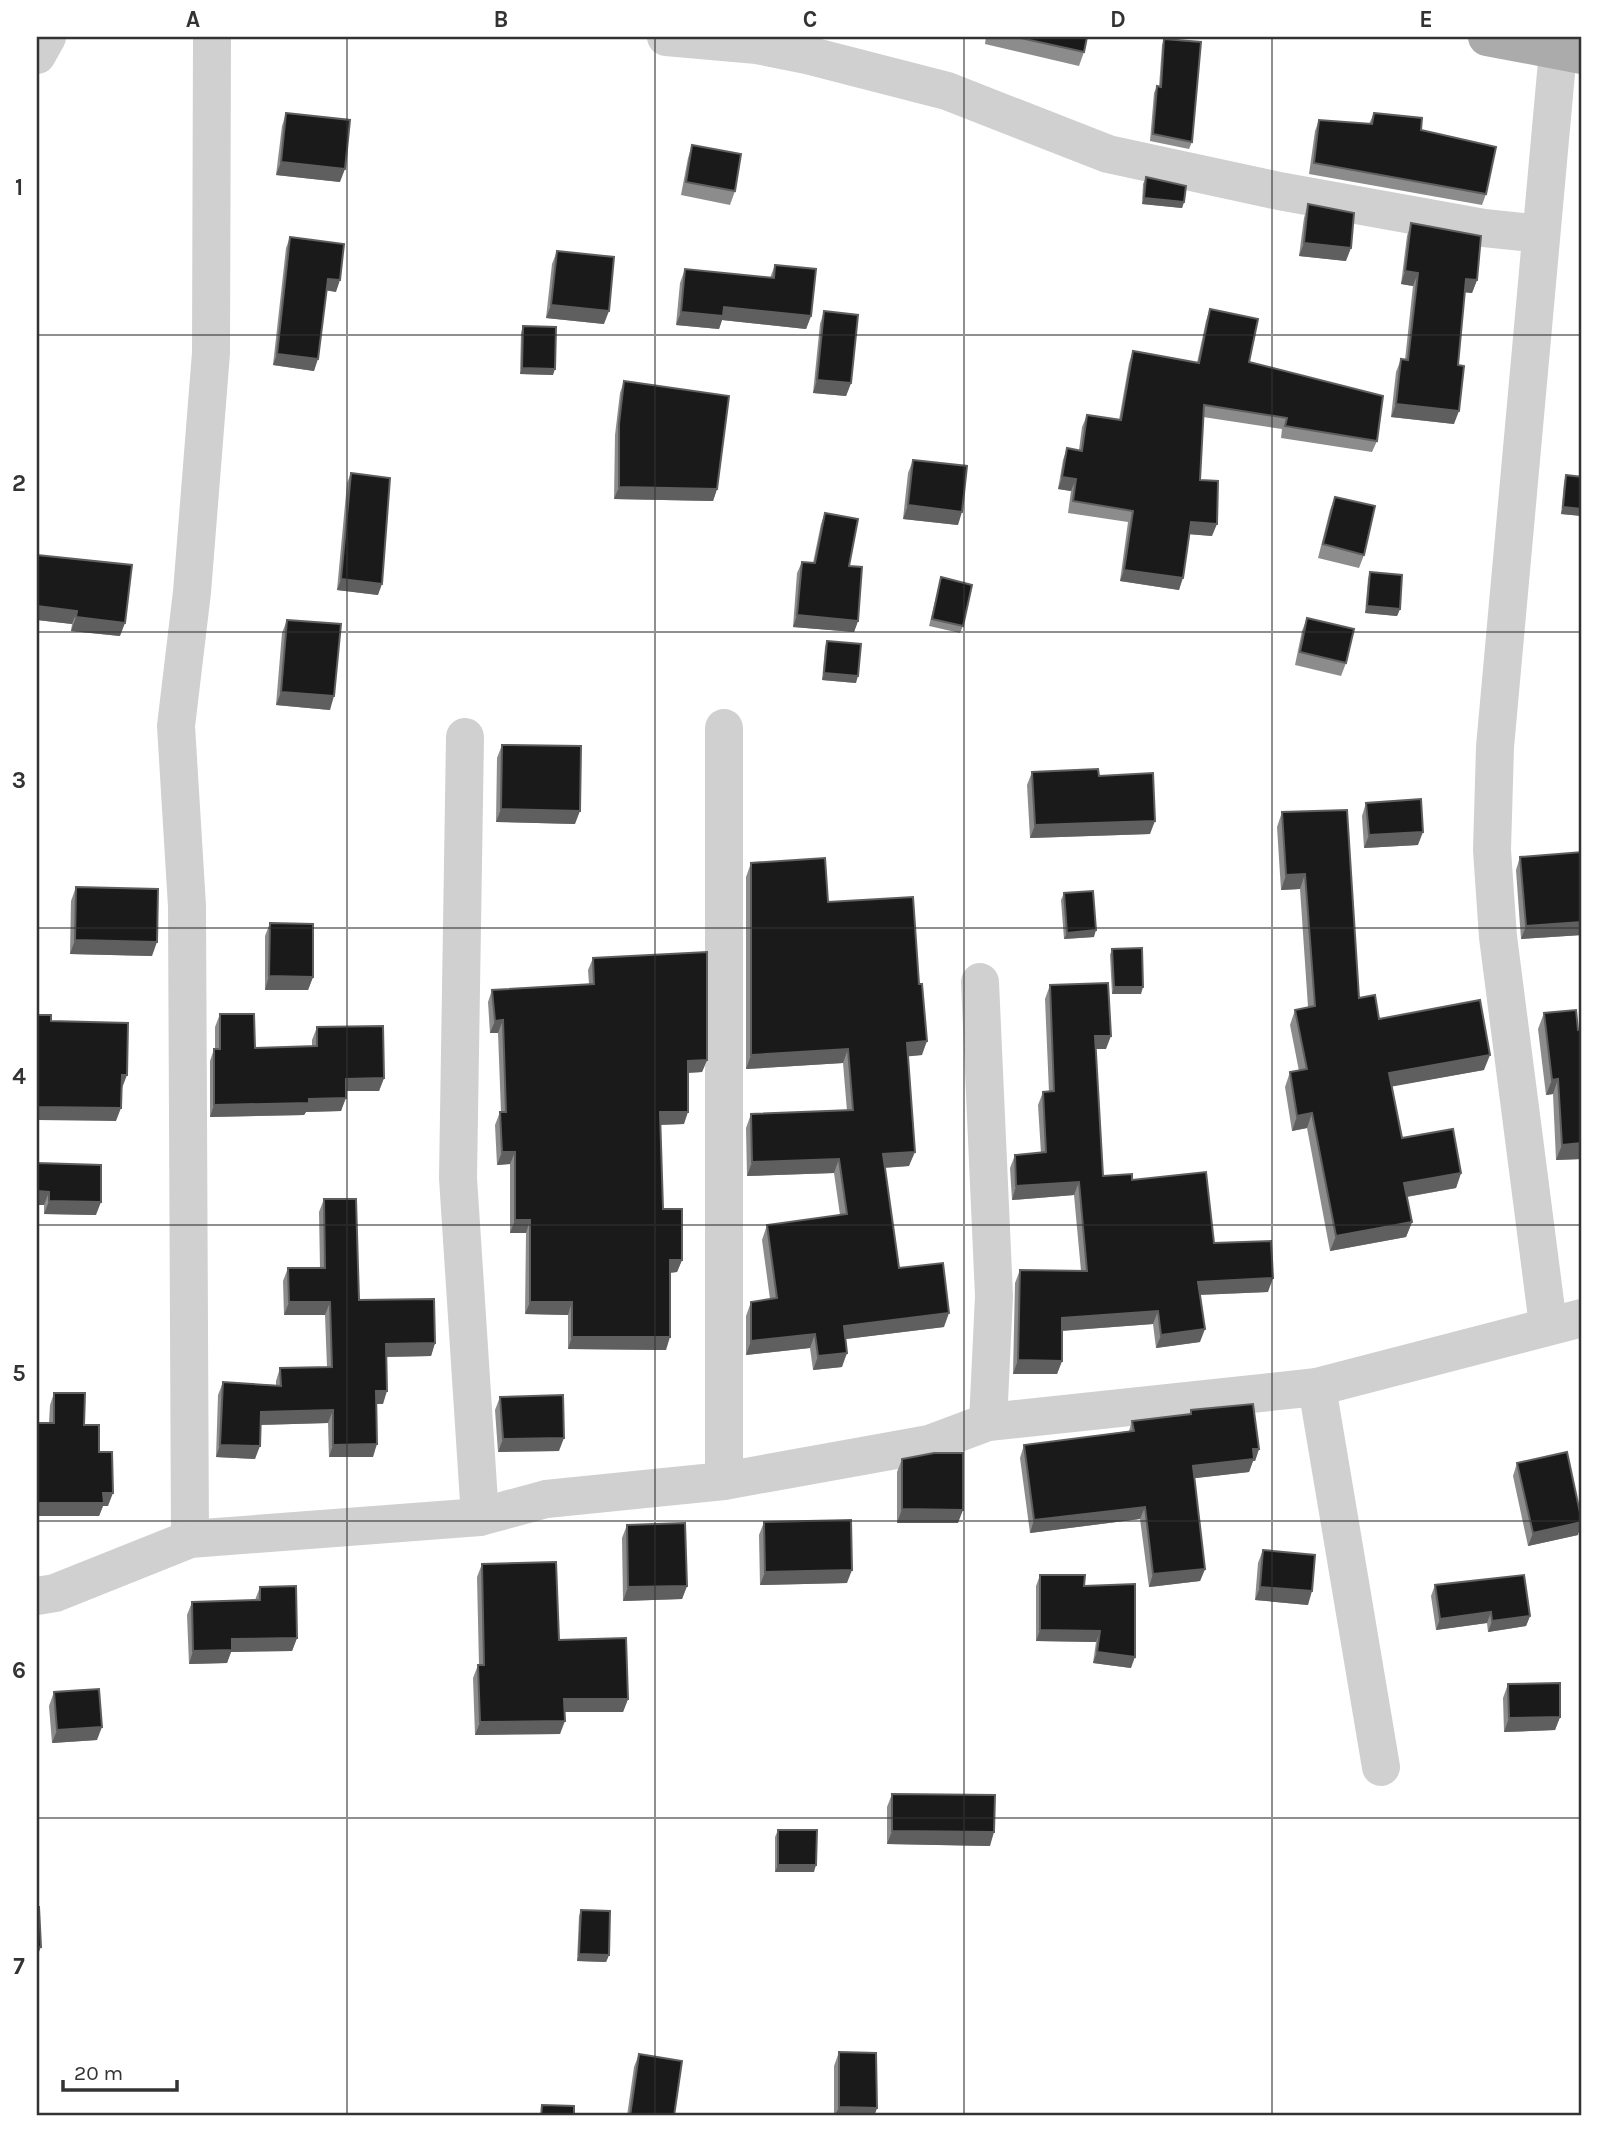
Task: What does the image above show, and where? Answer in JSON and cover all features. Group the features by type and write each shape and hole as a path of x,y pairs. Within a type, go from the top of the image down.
{"main road":[{"path":"1487,37 1570,53"}],"street":[{"path":"37,55 47,37"},
{"path":"190,1539 187,906 176,726 192,592 211,353 212,37"},
{"path":"666,37 757,45 794,52 947,91 1121,156 1279,191 1484,228 1541,234"},
{"path":"37,1596 55,1593 190,1539 480,1517 546,1499 724,1480 929,1444 988,1422 1317,1387 1565,1322 1507,1020 1492,850 1494,747 1541,234 1570,53"},
{"path":"724,728 724,1480"},
{"path":"466,737 458,1178 480,1517"},
{"path":"980,982 994,1296 988,1422"},
{"path":"1317,1387 1381,1767"}],"building":[{"path":"1016,37 1087,37 1084,52"},
{"path":"1164,39 1201,42 1192,142 1153,134 1157,86 1161,87"},
{"path":"286,113 350,120 345,169 281,162"},
{"path":"1374,113 1422,118 1421,130 1496,147 1486,194 1314,163 1319,120 1372,124"},
{"path":"692,145 741,154 735,191 686,182"},
{"path":"1146,177 1186,186 1184,202 1144,198"},
{"path":"1308,204 1354,213 1351,248 1304,243"},
{"path":"1411,223 1481,236 1477,280 1466,279 1458,365 1464,366 1459,411 1396,404 1401,359 1408,360 1418,273 1405,271"},
{"path":"290,237 344,244 340,280 328,279 318,359 277,354"},
{"path":"557,251 614,257 609,311 551,305"},
{"path":"775,265 816,269 811,316 724,307 723,316 681,312 685,269 774,278"},
{"path":"1210,309 1258,319 1249,362 1383,396 1377,441 1285,426 1287,418 1204,405 1200,480 1218,481 1217,524 1191,522 1183,578 1124,570 1133,511 1073,501 1076,479 1062,477 1067,448 1082,451 1087,415 1121,420 1133,351 1199,363"},
{"path":"824,311 858,315 851,383 817,380"},
{"path":"523,326 556,327 555,369 522,368"},
{"path":"624,381 729,396 717,489 619,487 619,424"},
{"path":"913,460 967,466 962,512 908,505"},
{"path":"351,473 390,478 382,584 341,579"},
{"path":"1566,475 1582,477 1582,509 1563,507"},
{"path":"1335,497 1375,506 1364,555 1323,544"},
{"path":"825,513 858,519 849,566 862,567 858,621 797,615 802,562 815,563"},
{"path":"37,555 132,565 125,623 76,617 77,611 37,606"},
{"path":"1370,572 1402,575 1400,609 1367,606"},
{"path":"941,577 972,585 963,626 932,619"},
{"path":"1307,618 1354,629 1346,663 1300,652"},
{"path":"287,620 341,624 334,696 281,692"},
{"path":"827,641 861,644 858,676 824,673"},
{"path":"502,745 581,746 580,811 501,809"},
{"path":"1098,769 1099,776 1153,773 1155,821 1035,825 1032,772"},
{"path":"1421,799 1423,832 1369,835 1366,803"},
{"path":"1347,810 1359,998 1375,995 1379,1019 1480,1000 1490,1055 1389,1073 1402,1138 1453,1129 1461,1173 1404,1183 1412,1222 1336,1236 1312,1113 1297,1116 1290,1072 1307,1069 1295,1010 1315,1006 1305,874 1286,875 1282,812"},
{"path":"1582,852 1582,922 1526,926 1520,857"},
{"path":"825,858 828,902 913,897 919,984 922,984 927,1041 907,1043 915,1152 883,1154 899,1268 943,1263 949,1313 844,1326 847,1353 818,1356 815,1334 751,1341 751,1302 777,1298 767,1225 847,1214 839,1159 752,1162 751,1114 853,1110 848,1049 751,1055 751,863"},
{"path":"76,887 158,889 157,942 75,940"},
{"path":"1093,891 1096,930 1067,933 1064,893"},
{"path":"270,923 313,924 313,977 269,976"},
{"path":"1142,948 1143,987 1114,987 1112,949"},
{"path":"707,952 707,1060 688,1061 688,1112 660,1112 663,1209 682,1209 682,1260 670,1260 670,1337 572,1337 572,1302 530,1302 530,1220 515,1220 515,1152 502,1152 500,1112 506,1112 503,1020 495,1021 492,990 594,984 593,958"},
{"path":"1108,983 1111,1036 1095,1036 1103,1176 1132,1174 1132,1180 1206,1172 1214,1243 1271,1241 1273,1278 1198,1282 1205,1329 1161,1335 1158,1311 1062,1318 1062,1361 1018,1360 1020,1270 1087,1271 1079,1182 1016,1186 1015,1155 1046,1152 1043,1092 1054,1091 1050,985"},
{"path":"1576,1010 1578,1030 1582,1030 1582,1143 1562,1145 1558,1079 1552,1080 1544,1013"},
{"path":"220,1014 254,1014 255,1048 317,1046 317,1027 383,1026 384,1078 346,1079 346,1098 309,1099 309,1103 214,1105 214,1049 220,1049"},
{"path":"37,1015 51,1015 51,1021 128,1023 127,1075 122,1075 121,1108 37,1107"},
{"path":"37,1163 101,1165 101,1202 49,1201 49,1192 37,1191"},
{"path":"324,1199 356,1199 359,1300 434,1299 435,1343 386,1344 387,1391 376,1391 377,1444 333,1445 333,1410 261,1412 260,1446 220,1445 223,1382 281,1386 280,1368 332,1367 330,1302 289,1302 288,1268 325,1268"},
{"path":"54,1393 85,1393 84,1425 99,1425 99,1452 112,1452 113,1493 103,1493 104,1503 37,1503 37,1423 54,1423"},
{"path":"563,1395 564,1438 503,1439 500,1397"},
{"path":"1253,1404 1259,1449 1253,1449 1254,1459 1193,1466 1205,1569 1153,1574 1145,1507 1034,1520 1024,1445 1134,1431 1132,1421 1191,1414 1191,1410"},
{"path":"1567,1452 1582,1522 1533,1533 1517,1463"},
{"path":"934,1453 963,1453 963,1510 902,1509 902,1459"},
{"path":"851,1520 852,1570 765,1572 764,1522"},
{"path":"685,1523 687,1586 628,1587 627,1525"},
{"path":"1263,1550 1315,1555 1312,1591 1260,1587"},
{"path":"556,1562 559,1640 626,1638 628,1699 564,1699 565,1721 480,1722 478,1665 484,1665 482,1564"},
{"path":"1040,1575 1085,1575 1084,1586 1135,1584 1135,1657 1097,1652 1100,1631 1040,1630"},
{"path":"1524,1575 1530,1616 1492,1621 1491,1612 1440,1619 1435,1585"},
{"path":"296,1586 297,1638 232,1639 232,1650 193,1651 192,1602 260,1600 260,1587"},
{"path":"1560,1683 1560,1717 1509,1718 1508,1684"},
{"path":"99,1689 102,1727 57,1730 54,1692"},
{"path":"892,1794 995,1795 994,1832 892,1831"},
{"path":"778,1830 817,1830 816,1865 778,1865"},
{"path":"39,1907 41,1947 37,1947"},
{"path":"581,1910 610,1911 609,1955 579,1954"},
{"path":"839,2052 876,2053 877,2108 839,2107"},
{"path":"639,2054 682,2061 674,2116 630,2116"},
{"path":"542,2105 574,2106 574,2116 541,2116"}]}
